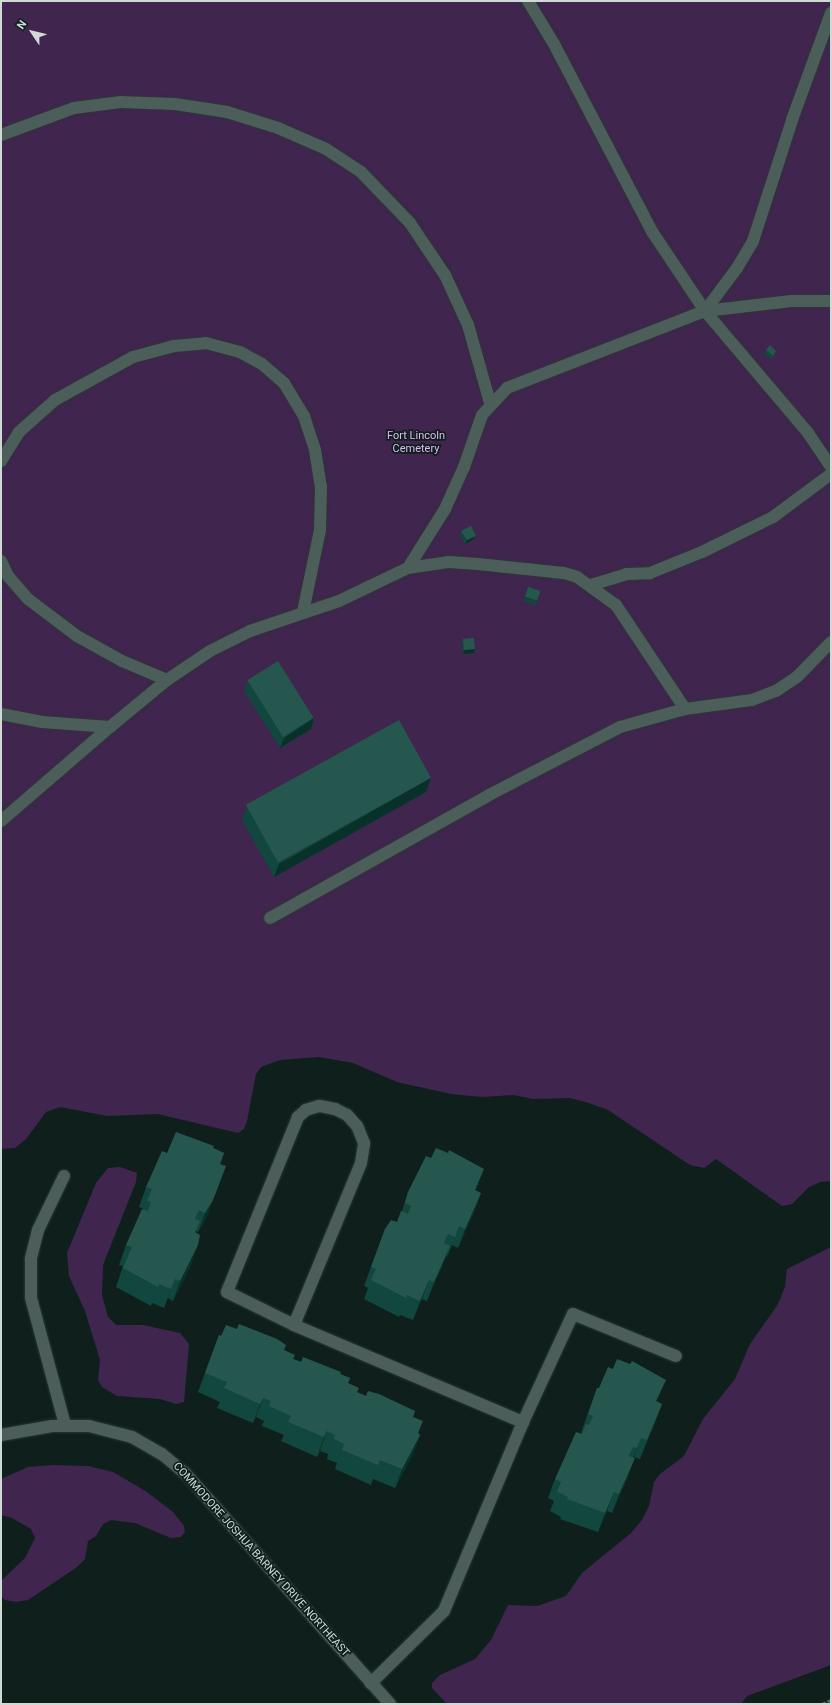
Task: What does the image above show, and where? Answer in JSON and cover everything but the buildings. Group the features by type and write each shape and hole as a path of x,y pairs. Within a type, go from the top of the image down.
{"street":[{"path":"528,1 554,44 653,233 704,311 808,433 831,467"},
{"path":"704,311 737,268 753,240 793,117 831,13"},
{"path":"1,135 74,108 122,102 176,104 227,112 278,128 326,149 361,172 410,224 445,276 468,325 490,404"},
{"path":"408,568 445,509 464,467 482,414 507,388 704,311 792,301 831,301"},
{"path":"1,461 19,432 55,400 133,357 174,346 206,343 240,352 262,364 284,383 304,416 315,450 321,486 320,530 303,612"},
{"path":"591,585 626,574 650,573 702,552 772,517 831,474"},
{"path":"1,561 8,576 28,599 77,636 122,661 168,680"},
{"path":"1,821 110,727 168,680 210,651 250,631 339,601 408,568 448,562 478,564 564,573 591,585 616,605 685,709"},
{"path":"270,918 482,799 620,727 685,709 752,700 776,691 797,677 831,642"},
{"path":"1,714 42,722 110,727"},
{"path":"294,1325 361,1163 364,1142 357,1126 348,1115 335,1109 319,1106 306,1110 298,1117 227,1292 294,1325 523,1422"},
{"path":"64,1176 38,1230 31,1259 31,1298 65,1425"},
{"path":"371,1683 444,1611 523,1422 573,1314 676,1356"},
{"name":"COMMODORE JOSHUA BARNEY DRIVE NORTHEAST","path":"1,1435 65,1425 89,1426 121,1433 141,1442 176,1465 390,1704"}],"path":[{"path":"822,1704 831,1700"}],"green space":[{"name":"Fort Lincoln Cemetery","path":"1,1 831,1 831,1181 820,1182 809,1187 792,1204 782,1206 716,1159 704,1168 690,1165 608,1110 589,1103 570,1098 533,1099 514,1095 482,1097 451,1094 397,1082 353,1063 319,1057 280,1060 261,1067 256,1074 247,1121 244,1129 238,1133 158,1114 107,1116 60,1107 46,1112 26,1139 15,1148 1,1149"},
{"path":"120,1167 137,1173 136,1182 103,1265 102,1295 108,1317 116,1325 143,1325 180,1333 189,1344 184,1402 176,1404 160,1399 117,1396 102,1387 98,1380 100,1360 85,1311 69,1276 67,1253 96,1183 108,1168"},
{"path":"831,1247 831,1665 747,1696 741,1704 447,1704 432,1688 432,1683 440,1675 475,1659 491,1640 508,1605 537,1606 566,1596 582,1573 631,1533 642,1520 649,1506 654,1482 660,1474 684,1456 703,1419 735,1379 750,1344 777,1306 785,1287 787,1269"},
{"path":"53,1465 88,1466 113,1472 147,1492 173,1512 184,1526 185,1532 181,1537 171,1538 135,1523 111,1520 103,1524 96,1536 88,1541 85,1559 77,1567 28,1600 16,1602 5,1600 1,1596 1,1581 25,1558 35,1538 31,1529 12,1518 1,1515 1,1479 28,1467"}]}
